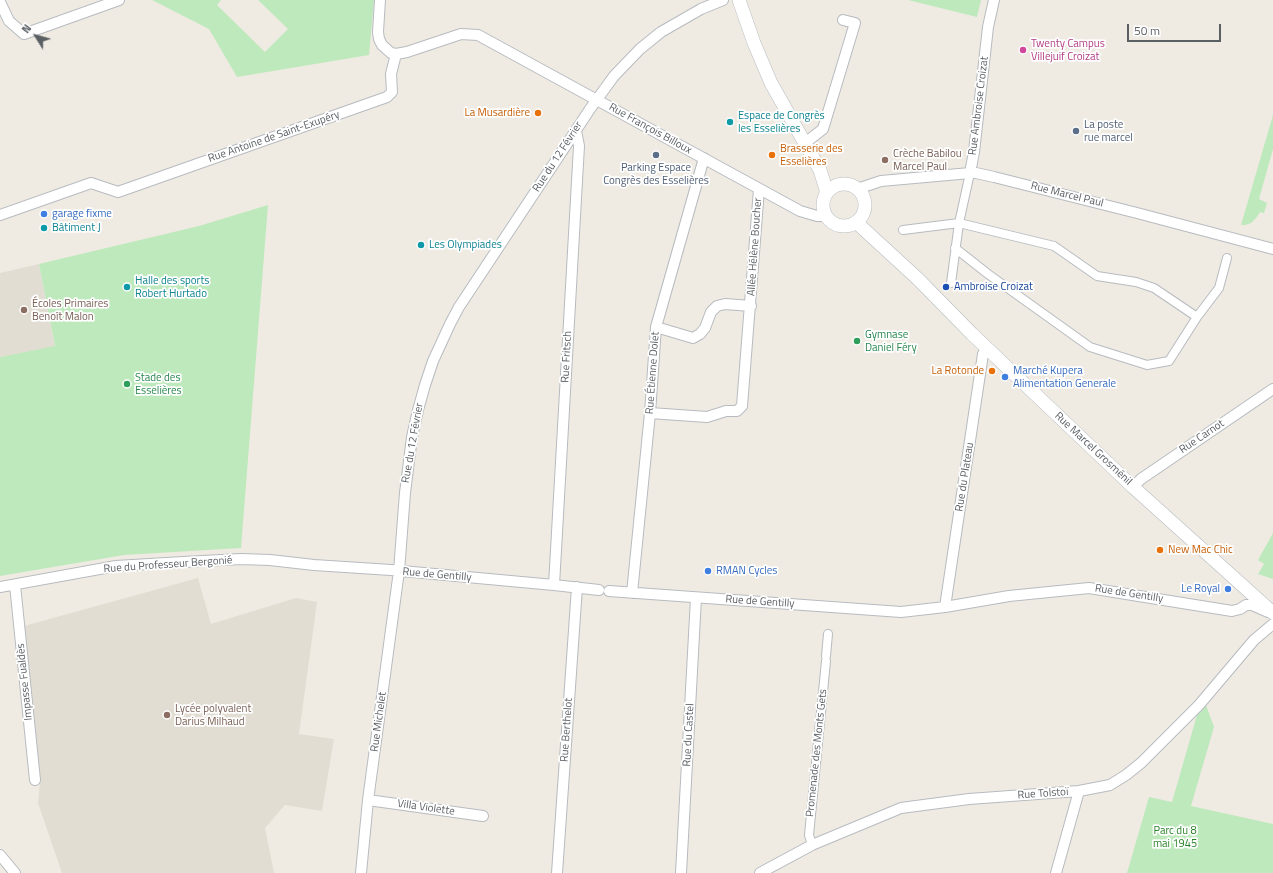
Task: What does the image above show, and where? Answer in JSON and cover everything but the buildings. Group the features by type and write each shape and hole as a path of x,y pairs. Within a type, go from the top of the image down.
{"street":[{"path":"0,2 9,21 24,34 119,0"},
{"path":"380,0 378,32 380,39 382,45 396,54"},
{"name":"Rue du 12 Février","path":"399,571 405,493 412,437 418,410 433,361 459,307 596,100 626,62 661,32 701,9 723,0"},
{"path":"739,0 754,43 771,83 820,170 827,193"},
{"name":"Rue Ambroise Croizat","path":"951,283 959,222 974,152 988,27 994,0"},
{"path":"805,143 823,129 855,23 843,20"},
{"name":"Rue François Billoux","path":"396,54 407,52 461,34 478,35 800,211 818,216 825,216"},
{"name":"Rue Antoine de Saint-Exupéry","path":"0,215 92,183 118,192 387,97 392,92 391,74 396,54"},
{"name":"Rue Fritsch","path":"554,585 579,146 576,131"},
{"name":"Rue Étienne Dolet","path":"632,593 650,412 656,327 704,158"},
{"path":"820,170 842,184 852,186 857,189 863,196 865,206 861,218 850,226 843,227 830,222 825,216 822,203 827,193 833,188 842,184"},
{"name":"Rue Marcel Paul","path":"857,189 881,181 970,173 994,177 1107,205 1273,249"},
{"name":"Allée Hélène Boucher","path":"650,412 706,417 726,411 737,411 740,409 743,402 759,189"},
{"name":"Rue Marcel Grosménil","path":"857,222 1133,487 1273,614"},
{"path":"903,230 959,222 1054,246 1097,276 1136,282 1154,288 1197,317"},
{"path":"955,248 988,274 1090,347 1147,365 1169,361 1197,317 1219,288 1227,258"},
{"name":"Allée Hélène Boucher","path":"656,327 693,338 700,334 705,328 711,312 717,306 725,304 751,306"},
{"name":"Rue du Plateau","path":"945,607 983,354 988,349"},
{"name":"Rue Carnot","path":"1133,487 1141,479 1273,389"},
{"name":"Rue de Gentilly","path":"241,559 399,571 577,587 604,591 901,612 945,607 1009,596 1089,588 1232,610 1240,609 1246,605 1252,605 1273,614"},
{"name":"Rue du Professeur Bergonié","path":"0,587 116,566 241,559"},
{"name":"Rue Michelet","path":"361,873 368,800 399,571"},
{"name":"Impasse Fualdès","path":"14,585 35,780"},
{"name":"Rue Berthelot","path":"557,873 577,587"},
{"name":"Rue du Castel","path":"681,873 696,598"},
{"name":"Rue Tolstoï","path":"760,873 812,844 901,808 969,799 1079,791 1110,785 1141,763 1199,705 1254,640 1273,624"},
{"name":"Promenade des Monts Gets","path":"812,844 809,835 828,634"},
{"path":"1056,873 1079,791"},
{"name":"Villa Violette","path":"368,800 484,816"},
{"path":"0,855 15,873"}],"shaded area":[{"name":"Écoles Primaires Benoît Malon","path":"39,264 55,347 0,357 0,273"},
{"name":"Lycée polyvalent Darius Milhaud","path":"198,578 211,624 296,598 317,602 299,734 334,739 322,811 285,805 265,828 274,873 62,873 38,803 40,781 24,626"}],"green space":[{"path":"152,0 221,0 217,5 265,52 288,29 258,0 374,0 369,55 237,77 209,29"},
{"path":"908,0 981,0 977,17"},
{"path":"1273,115 1273,149 1259,199 1267,203 1264,213 1260,212 1251,223 1241,225"},
{"name":"Stade des Esselières","path":"268,205 241,548 124,555 0,576 0,357 55,346 39,264 199,226"},
{"path":"1273,533 1273,579 1258,574 1264,564 1258,560"},
{"name":"Parc du 8 mai 1945","path":"1206,705 1214,727 1191,806 1273,824 1273,873 1127,873 1149,797 1172,802 1197,715"}],"place":[{"name":"Twenty Campus Villejuif Croizat","path":"1023,50"},
{"name":"La Musardière","path":"538,113"},
{"name":"Espace de Congrès les Esselières","path":"730,122"},
{"name":"La poste rue marcel","path":"1076,131"},
{"name":"Parking Espace Congrès des Esselières","path":"656,155"},
{"name":"Brasserie des Esselières","path":"772,155"},
{"name":"Crèche Babilou Marcel Paul","path":"885,160"},
{"name":"garage fixme","path":"44,214"},
{"name":"Bâtiment J","path":"44,228"},
{"name":"Les Olympiades","path":"421,245"},
{"name":"Halle des sports Robert Hurtado","path":"127,287"},
{"name":"Ambroise Croizat","path":"946,287"},
{"name":"Écoles Primaires Benoît Malon","path":"24,310"},
{"name":"Gymnase Daniel Féry","path":"857,341"},
{"name":"La Rotonde","path":"992,371"},
{"name":"Marché Kupera Alimentation Generale","path":"1005,377"},
{"name":"Stade des Esselières","path":"127,384"},
{"name":"New Mac Chic","path":"1160,550"},
{"name":"RMAN Cycles","path":"708,571"},
{"name":"Le Royal","path":"1228,589"},
{"name":"Lycée polyvalent Darius Milhaud","path":"167,715"}]}
